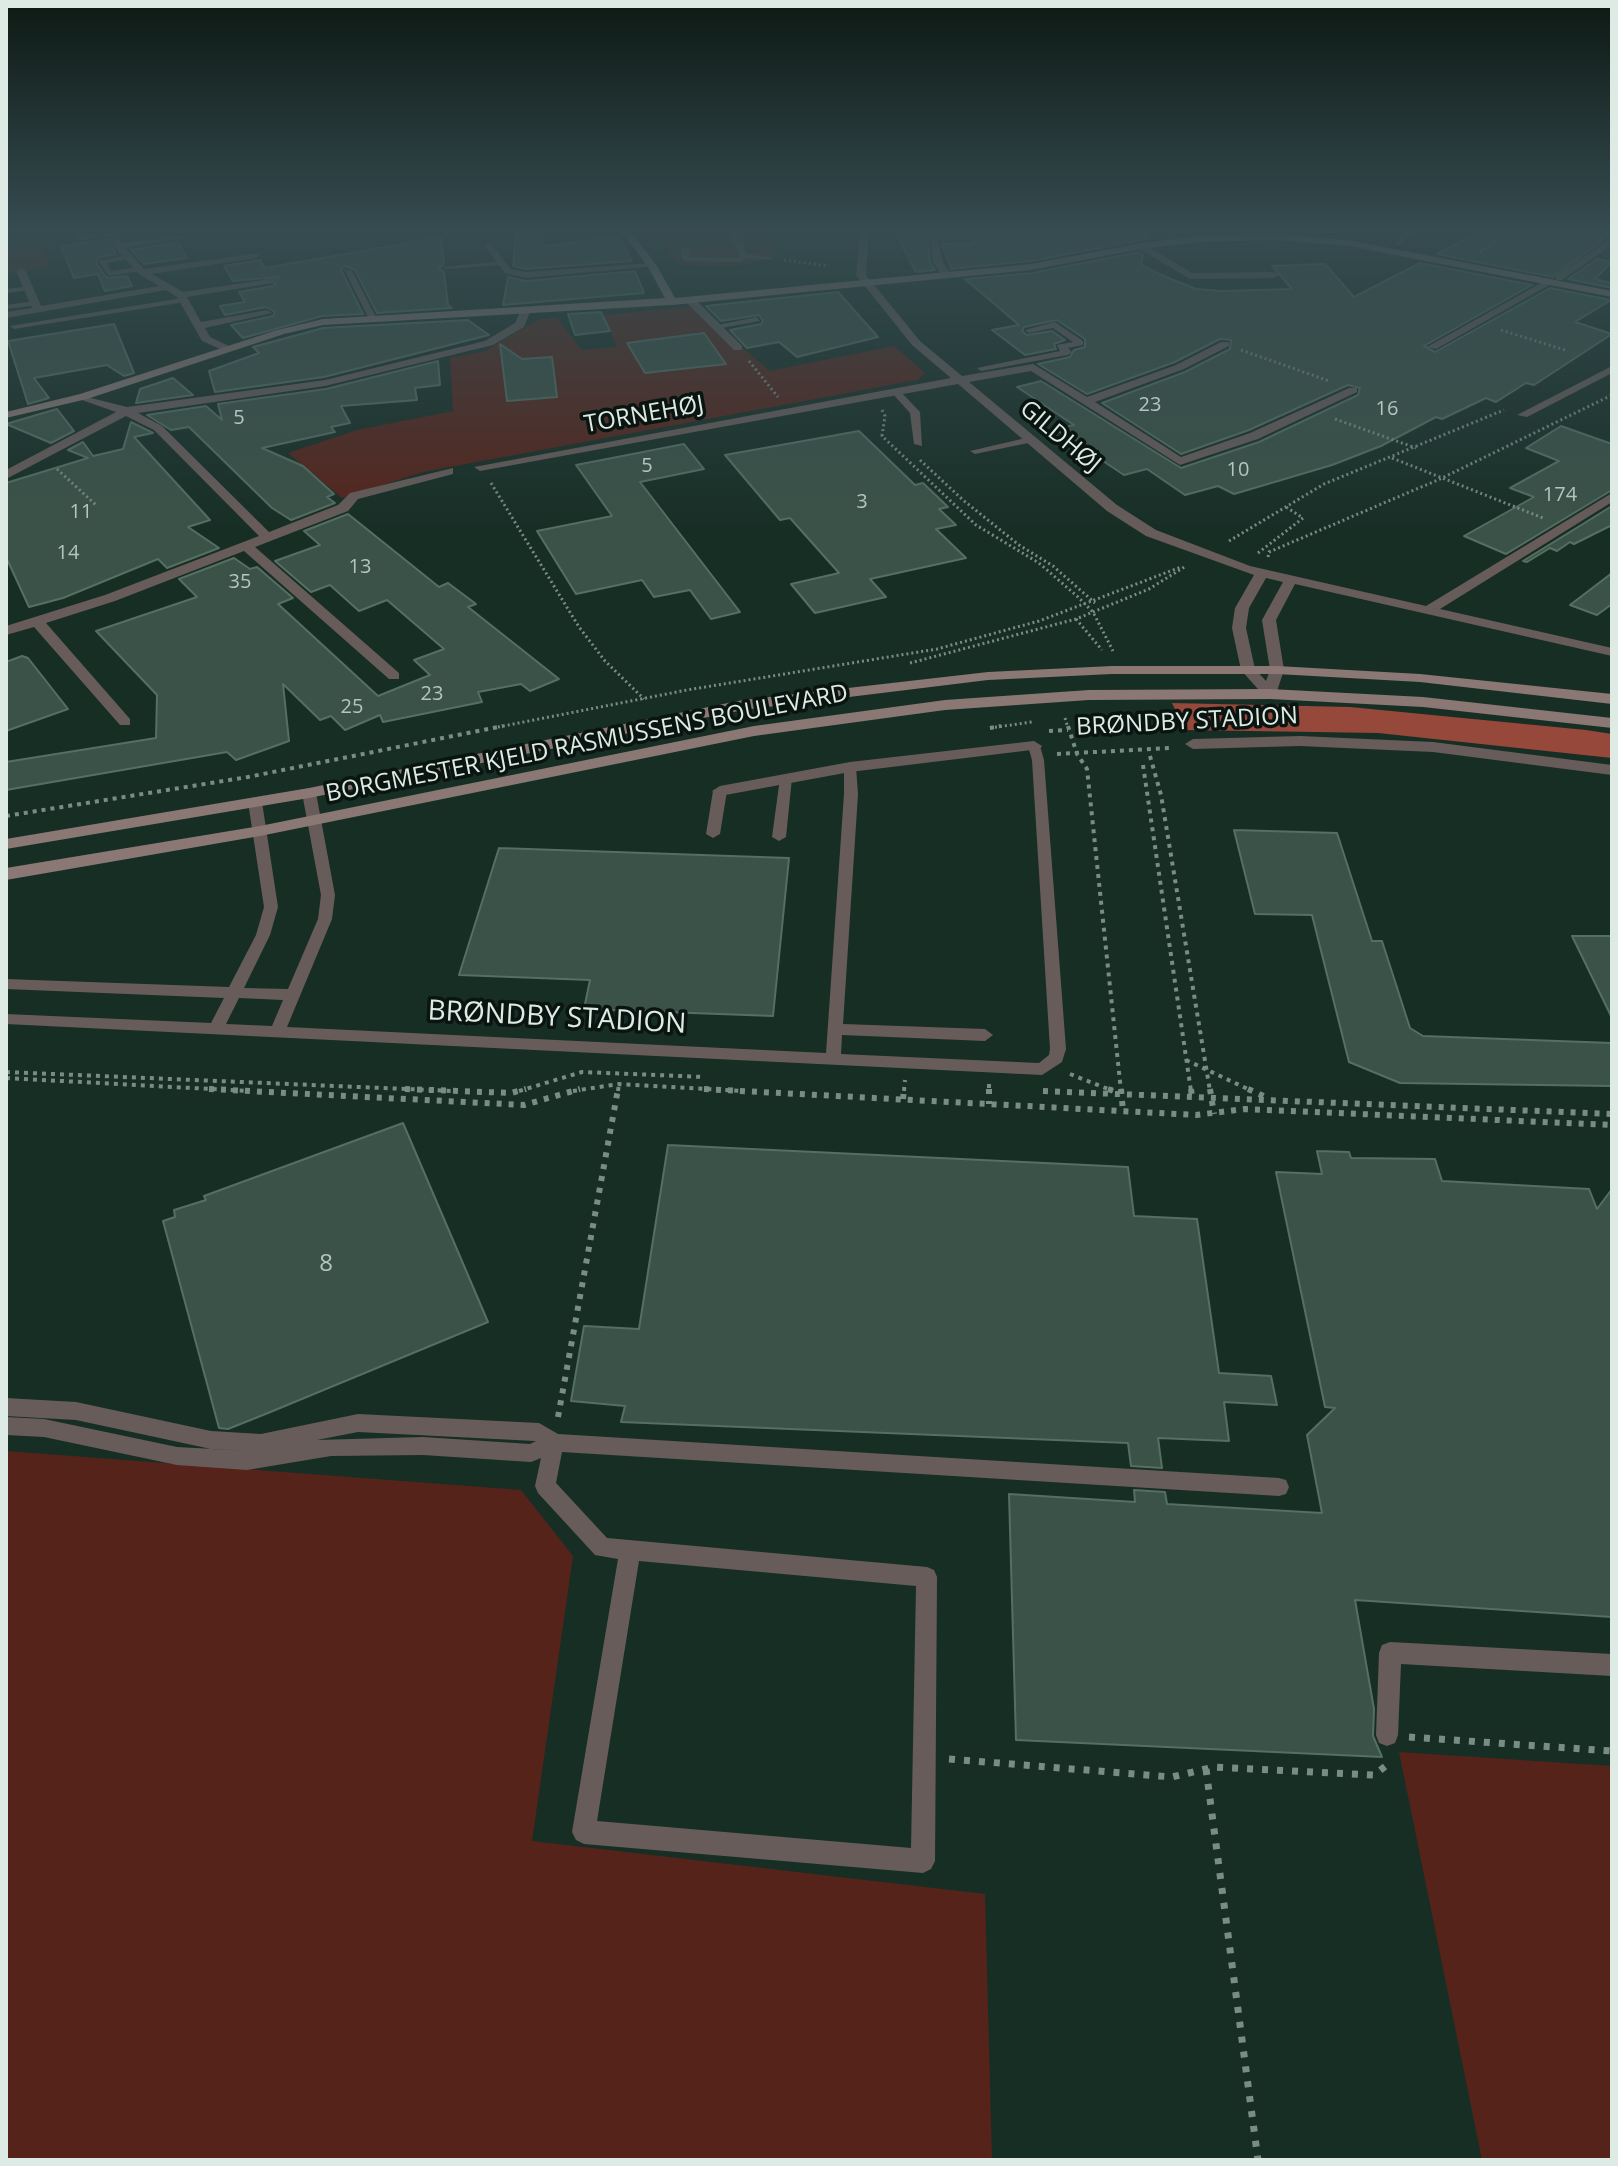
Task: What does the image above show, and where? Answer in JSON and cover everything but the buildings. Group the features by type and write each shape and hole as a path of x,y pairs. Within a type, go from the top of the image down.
{"street":[{"path":"201,333 206,339 227,349"},
{"path":"6,415 83,397 284,333"},
{"path":"6,475 126,411 325,383 489,343 506,333"},
{"path":"723,333 738,348"},
{"name":"GILDHØJ","path":"908,333 958,380 1112,508 1151,533 1246,569 1612,652"},
{"path":"1432,347 1456,333"},
{"path":"1086,401 1180,367 1225,344"},
{"path":"1029,363 1180,461 1311,411 1353,390"},
{"name":"TORNEHØJ","path":"480,467 896,392 1029,363"},
{"path":"1523,415 1611,370"},
{"path":"83,397 126,411 158,428 267,537"},
{"path":"6,631 39,623 343,508 354,496 449,471"},
{"path":"1427,611 1612,497"},
{"path":"245,545 394,676"},
{"path":"1262,573 1240,618 1248,670 1270,694"},
{"path":"1270,694 1277,670 1269,620 1291,580"},
{"path":"39,623 125,722"},
{"path":"1593,648 1612,633"},
{"name":"BORGMESTER KJELD RASMUSSENS BOULEVARD","path":"6,844 309,793 743,705 828,692 1029,673 1277,670 1434,679 1612,699"},
{"name":"BORGMESTER KJELD RASMUSSENS BOULEVARD","path":"6,874 316,821 810,722 1051,697 1270,694 1423,702 1612,723"},
{"name":"BRØNDBY STADION","path":"1193,744 1241,741 1433,747 1612,770"},
{"path":"720,791 850,767 1034,746"}],"lane":[{"path":"981,368 1029,363 1068,352 1060,347 1080,343 1066,333"},
{"path":"896,392 915,412 919,444"},
{"path":"975,451 1030,440"},
{"path":"1034,746 1038,760 1058,1049 1050,1066"},
{"path":"833,1060 850,767"},
{"path":"779,837 786,778"},
{"path":"713,834 720,791"},
{"path":"278,1030 325,919 328,895 309,793"},
{"path":"216,1028 263,935 271,907 255,802"},
{"path":"6,984 294,995"},
{"name":"BRØNDBY STADION","path":"6,1019 1029,1069 1050,1066"},
{"path":"835,1029 985,1035"},
{"path":"6,1407 76,1411 211,1440 261,1443 358,1423 539,1432 554,1443"},
{"path":"6,1426 44,1428 177,1456 247,1461 331,1447 423,1446 531,1453 554,1443 1279,1487"},
{"path":"554,1443 545,1486 602,1548 630,1550 927,1577 923,1861 584,1832 630,1550"},
{"path":"1387,1735 1390,1653 1612,1665"}],"path":[{"path":"1511,333 1568,351"},
{"path":"1225,344 1353,390"},
{"path":"738,348 790,411"},
{"path":"1262,573 1269,552 1440,479 1612,395"},
{"path":"873,396 891,410"},
{"path":"873,396 885,416 882,436 976,525 1039,563 1087,605 1114,655"},
{"path":"1227,542 1324,484 1505,409"},
{"path":"1311,411 1416,448"},
{"path":"918,458 963,500 1019,545 1053,566 1101,609"},
{"path":"1391,458 1566,527"},
{"path":"45,469 55,467 97,506"},
{"path":"480,467 579,627 605,661 650,706"},
{"path":"1246,569 1262,548 1303,518 1285,507"},
{"path":"6,816 248,777 644,699 900,657 969,641 1094,603 1186,566 1149,589 1076,619 1102,650"},
{"path":"969,641 975,648"},
{"path":"1065,718 1077,754 1087,769 1123,1111"},
{"name":"BRØNDBY STADION","path":"1034,746 1053,754 1077,754 1193,744"},
{"path":"1150,756 1161,795 1214,1114"},
{"path":"1143,765 1192,1097"},
{"path":"1185,1059 1273,1100"},
{"path":"1050,1066 1121,1094"},
{"path":"6,1072 511,1093 582,1072 720,1077"},
{"path":"6,1078 524,1105 582,1088 619,1084 1123,1111 1214,1114 1245,1109 1612,1125"},
{"path":"554,1443 619,1084"},
{"path":"889,1084 919,1086"},
{"path":"975,1088 1004,1089"},
{"path":"1033,1090 1612,1114"},
{"path":"924,1757 1172,1777 1206,1769 1374,1775 1387,1765 1387,1735 1612,1751"},
{"path":"1206,1769 1258,2160"}],"shaded area":[{"path":"515,333 569,333 582,350 617,347 611,333 725,333 770,371 894,346 925,373 917,380 423,472 342,498 288,453 357,430 453,411 450,358 485,351"},
{"path":"1172,703 1350,707 1586,730 1612,734 1612,758 1378,733 1185,730"},
{"path":"6,1451 521,1490 573,1556 532,1841 985,1894 992,2160 6,2160"},
{"path":"1399,1752 1612,1766 1612,2160 1482,2160"}]}
